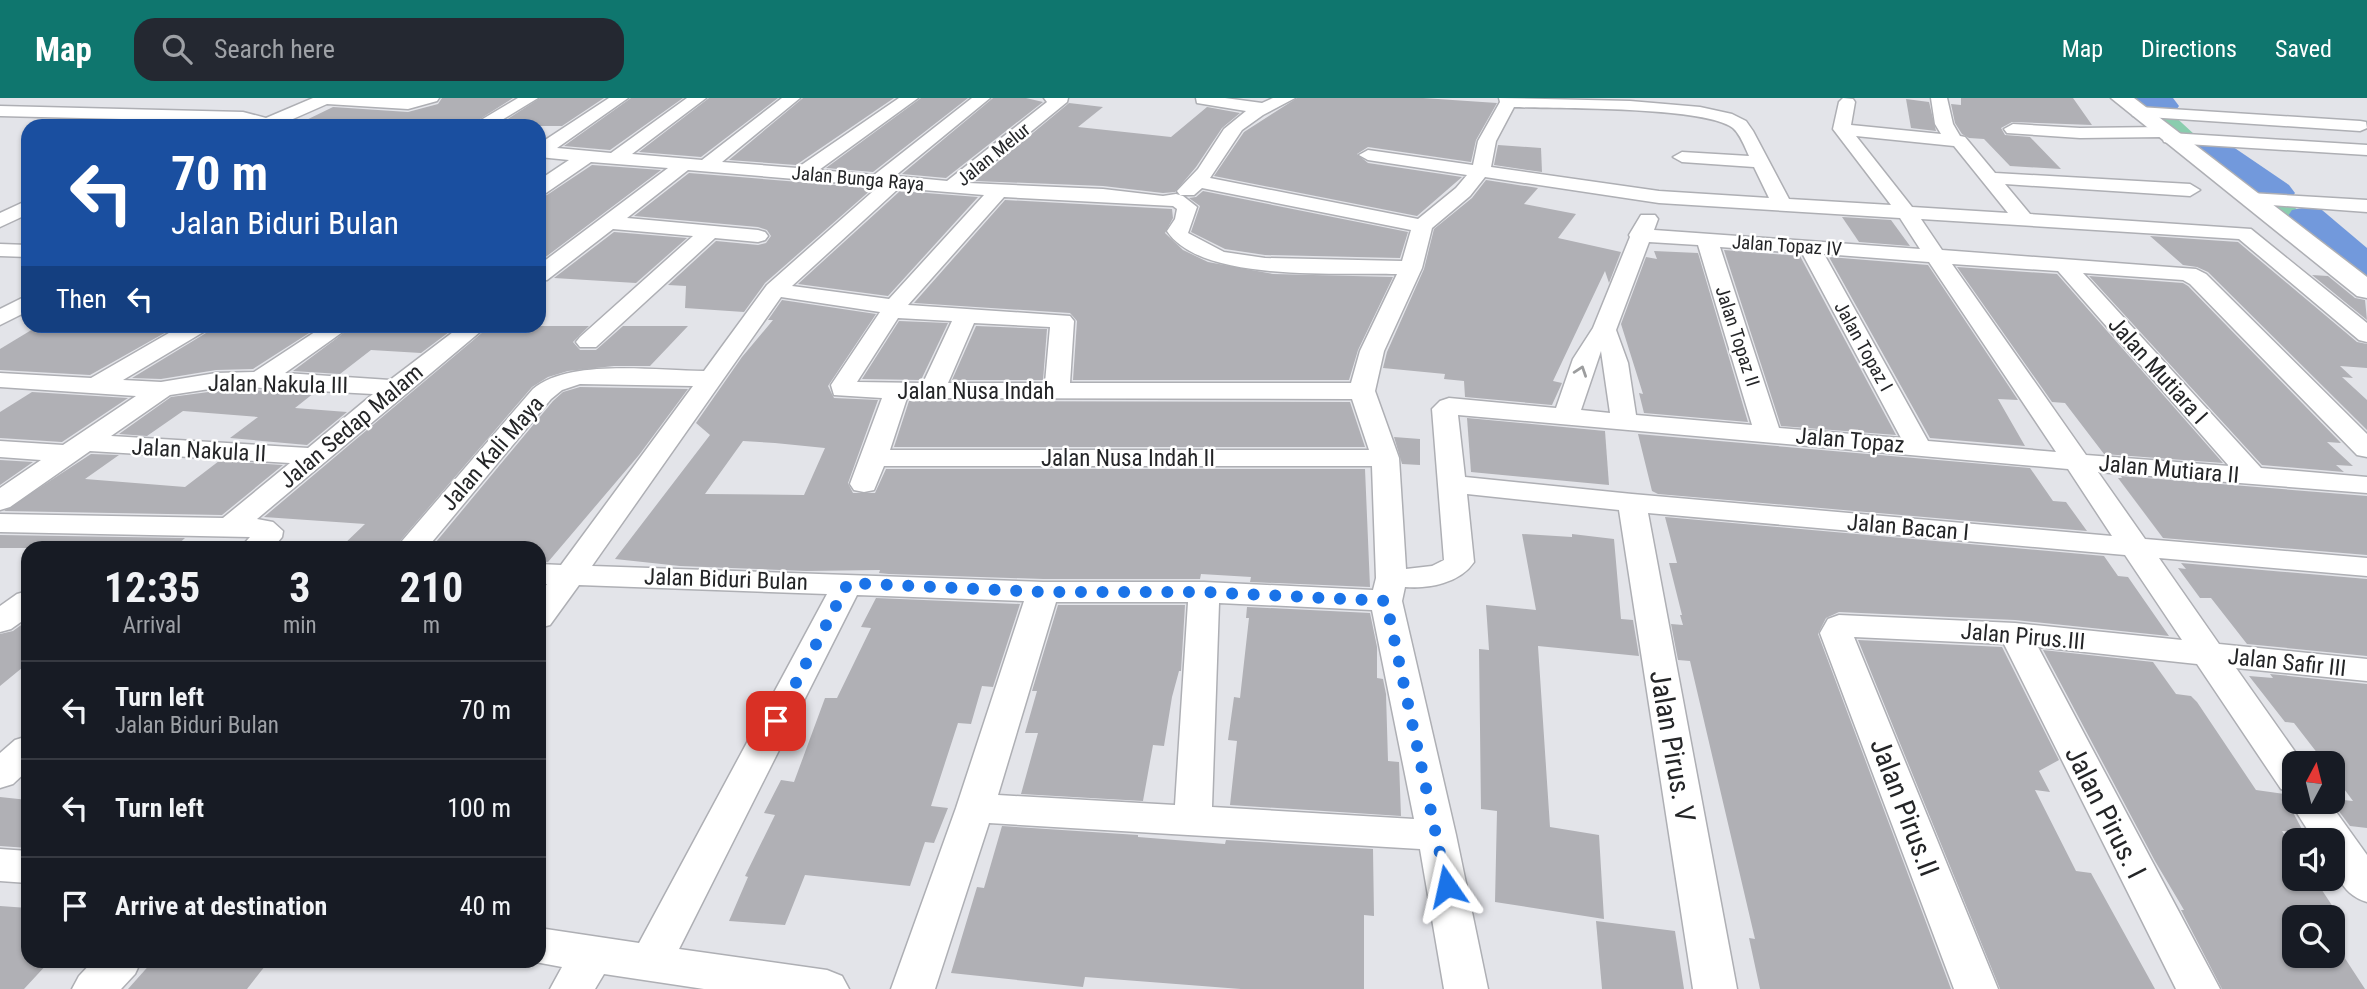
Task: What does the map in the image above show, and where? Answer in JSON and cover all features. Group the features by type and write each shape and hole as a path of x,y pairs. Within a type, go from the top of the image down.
{"street":[{"path":"278,119 326,98 408,104 431,98"},
{"path":"492,119 530,98"},
{"path":"546,147 620,98"},
{"path":"615,159 698,98"},
{"path":"707,165 792,98"},
{"path":"803,173 910,98"},
{"path":"546,608 775,290 887,181 982,98"},
{"name":"Jalan Melur","path":"951,187 1058,98"},
{"path":"1287,98 1263,108 1230,133 1200,182 1176,200 1187,207 1185,219 1177,231 1181,237 1219,258 1265,264 1411,268"},
{"path":"1939,98 1944,124 1953,139"},
{"path":"1199,99 1263,108"},
{"path":"1466,989 1395,586 1385,458 1362,391 1372,351 1411,268 1422,226 1463,192 1481,170 1487,141 1508,100 1713,113 1740,124 1782,205"},
{"path":"1847,102 1842,129 1905,211 2076,462"},
{"path":"227,116 246,104"},
{"path":"2326,108 2345,114 2364,130"},
{"path":"0,111 227,116 242,119"},
{"path":"2013,129 2080,133 2155,122 2187,114 2364,130"},
{"path":"2155,122 2208,140 2367,150"},
{"path":"2155,122 2262,200 2367,290"},
{"path":"1842,129 1953,139 1963,143 2023,218"},
{"name":"Jalan Bunga Raya","path":"546,153 999,191 1103,195 1163,202 1176,200"},
{"path":"1368,155 1659,197 2244,233 2367,335"},
{"path":"546,184 586,157"},
{"path":"1682,157 1759,162"},
{"path":"546,269 685,164"},
{"path":"1992,178 2190,190"},
{"path":"1200,182 1422,226"},
{"name":"Jalan Nusa Indah","path":"999,191 892,309 844,385 844,390 1362,391"},
{"path":"1566,416 1585,360 1594,340 1604,330 1639,235 1659,197"},
{"path":"2262,200 2367,206"},
{"path":"0,221 21,210"},
{"path":"606,222 758,236"},
{"path":"588,342 710,231"},
{"name":"Jalan Topaz IV","path":"1639,235 1934,255"},
{"name":"Jalan Topaz II","path":"1707,240 1768,432"},
{"name":"Jalan Topaz I","path":"1809,246 1918,446"},
{"path":"0,250 21,251"},
{"path":"1934,255 2177,272 2197,279 2367,449"},
{"name":"Jalan Mutiara I","path":"2063,264 2253,476"},
{"path":"775,290 892,309 1062,321 1057,391"},
{"path":"0,318 21,306"},
{"path":"932,391 966,315"},
{"path":"1604,330 1613,352 1624,422"},
{"path":"97,385 185,333"},
{"path":"258,380 328,333"},
{"name":"Jalan Sedap Malam","path":"228,529 395,388 466,333"},
{"name":"Jalan Kali Maya","path":"417,541 542,394 553,385 578,377 710,379"},
{"path":"0,380 162,390"},
{"name":"Jalan Nakula III","path":"162,390 193,382 258,380 395,388"},
{"path":"0,501 162,390"},
{"path":"864,484 897,391"},
{"name":"Jalan Topaz","path":"1395,586 1451,571 1459,562 1444,409 1449,405 2076,462"},
{"name":"Jalan Nakula II","path":"0,449 314,456"},
{"name":"Jalan Nusa Indah II","path":"872,458 1385,458"},
{"name":"Jalan Mutiara II","path":"2076,462 2367,485"},
{"name":"Jalan Mutiara II","path":"2076,462 2282,761"},
{"name":"Jalan Bacan I","path":"1450,484 1632,503 2367,567"},
{"name":"Jalan Pirus. V","path":"1632,503 1714,989"},
{"path":"0,523 263,528 268,531 263,541"},
{"name":"Jalan Biduri Bulan","path":"546,573 1043,592 1204,592 1395,586"},
{"path":"650,962 848,583"},
{"path":"914,989 1043,592"},
{"path":"1193,820 1204,592"},
{"path":"0,622 21,606"},
{"name":"Jalan Pirus.III","path":"1839,625 2015,634 2208,653"},
{"name":"Jalan Pirus.II","path":"1839,625 1836,633 1976,989"},
{"name":"Jalan Pirus. I","path":"2015,634 2198,989"},
{"name":"Jalan Safir III","path":"2208,653 2367,670"},
{"path":"0,774 21,755"},
{"path":"975,808 1437,835"},
{"path":"2317,814 2367,886"},
{"path":"0,865 21,866"},
{"path":"546,950 582,972 650,962 827,989"},
{"path":"94,989 114,968"}],"green space":[{"path":"2121,98 2148,98 2170,112 2207,146 2287,201 2367,269 2367,290"}],"building":[{"path":"442,98 513,98 480,119 308,119 333,107 408,112 438,104"},
{"path":"540,98 604,98 562,126 546,126 546,119 508,119"},
{"path":"631,98 683,98 610,150 564,146"},
{"path":"709,98 778,98 701,157 639,152"},
{"path":"803,98 894,98 796,165 729,160"},
{"path":"921,98 968,98 873,172 826,168"},
{"path":"993,98 1026,98 1043,102 946,178 902,174"},
{"path":"1297,98 1423,98 1497,103 1476,140 1471,162 1368,147 1357,154 1368,163 1462,177 1417,216 1214,176 1244,132"},
{"path":"1961,98 2073,98 2092,125 2012,122 2001,128 2005,135 2030,137 2061,169 2010,166 1984,139 1969,138 1962,134 1955,123 1951,104 1961,105"},
{"path":"1906,99 1929,102 1936,131 1911,128"},
{"path":"1069,103 1103,107 1078,127 1171,137 1207,107 1240,113 1222,128 1196,167 1175,192 975,181"},
{"path":"1498,145 1541,148 1542,172 1494,165"},
{"path":"592,165 661,170 546,257 547,195"},
{"path":"689,173 873,188 765,283 744,312 685,308 686,286 668,285 716,241 758,245 766,243 771,236 767,230 758,227 634,216"},
{"path":"1486,180 1538,188 1524,204 1576,214 1558,238 1621,252 1609,283 1605,271 1553,381 1562,383 1552,405 1465,397 1464,381 1444,379 1445,374 1383,368 1387,352 1424,269 1434,229 1472,198"},
{"path":"900,191 978,197 888,296 798,284"},
{"path":"1203,191 1408,232 1400,258 1265,255 1225,249 1191,232 1200,206 1189,198 1196,197"},
{"path":"1005,200 1172,209 1173,218 1165,233 1183,250 1208,262 1273,274 1393,277 1358,350 1349,380 1073,380 1077,321 1070,313 914,303"},
{"path":"1842,217 1891,220 1910,246 1859,242"},
{"path":"614,232 687,238 636,283 554,278"},
{"path":"2150,236 2238,242 2357,342 2367,344 2367,368 2340,366 2353,378 2342,377 2367,400 2367,430 2208,272 2183,265"},
{"path":"1724,250 1800,256 1896,435 1781,426"},
{"path":"1654,251 1698,253 1748,422 1644,413 1639,393 1643,394 1621,324 1646,257 1657,259"},
{"path":"1829,257 1928,265 2018,400 1998,399 2025,446 1930,438"},
{"path":"1957,267 2057,274 2223,463 2104,454 2065,403 2052,402"},
{"path":"2312,275 2328,276 2355,298 2365,300 2367,320"},
{"path":"2089,276 2183,283 2188,286 2341,443 2327,442 2353,466 2336,465 2344,472 2262,465"},
{"path":"782,300 876,314 828,386 834,398 878,400 848,483 853,493 875,493 886,469 1365,469 1370,587 1250,582 1251,577 1201,574 1200,579 1043,579 889,574 879,573 880,570 806,571 680,566 615,559 710,435 696,423 742,357 773,320 768,320","holes":["743,441 825,448 804,495 705,494"]},
{"path":"899,321 948,323 921,380 862,379"},
{"path":"546,326 589,326 573,342 580,350 596,350 623,326 688,326 650,366 614,366 568,371 548,377 532,387 400,541 347,541 365,524 264,517 482,333 546,333"},
{"path":"976,326 1047,329 1043,380 952,380"},
{"path":"26,333 165,333 90,375 0,370 0,349"},
{"path":"206,333 309,333 253,369 216,370 161,379 132,378"},
{"path":"344,333 448,333 421,353 371,350 340,374 293,371"},
{"path":"580,387 688,389 639,455 548,562 546,541 437,541 553,401 563,392"},
{"path":"246,390 314,393 295,408 347,412 307,445 230,438 258,417 183,411 147,436 119,434 171,397"},
{"path":"32,392 128,398 62,442 0,438 0,412"},
{"path":"909,401 1350,402 1365,447 894,447"},
{"path":"1467,418 1605,431 1609,485 1471,472"},
{"path":"1638,434 2030,468 2053,501 2066,502 2087,531 1658,494 1652,491"},
{"path":"1394,437 1420,439 1420,465 1402,464"},
{"path":"91,454 119,455 85,479 185,487 219,461 283,465 222,515 4,511"},
{"path":"0,460 33,462 0,485"},
{"path":"2121,476 2367,496 2367,555 2163,538 2118,478 2122,478"},
{"path":"1665,517 2104,556 2118,576 2128,577 2169,636 2015,620 1839,612 1826,618 1818,634 1951,989 1760,989 1749,938 1755,939 1690,661 1678,660 1671,624 1683,625 1669,563 1677,563"},
{"path":"1522,534 1572,537 1572,534 1614,539 1621,619 1633,620 1639,656 1538,646 1550,827 1599,835 1604,919 1495,902 1497,811 1481,809 1479,649 1489,650 1486,605 1536,610"},
{"path":"0,535 185,538 182,541 21,541 21,548 0,548"},
{"path":"2181,563 2367,579 2367,656 2247,644 2211,598 2200,598 2178,568 2186,569"},
{"path":"876,598 1020,604 993,687 982,686 971,724 958,723 931,806 948,808 934,843 925,842 910,886 805,875 785,925 729,921 748,877 745,876 775,815 764,813 781,780 794,782 825,698 837,698 871,628 861,627"},
{"path":"1058,605 1185,605 1181,671 1172,697 1164,746 1153,745 1143,801 1021,794 1038,733 1025,733 1037,691 1032,691"},
{"path":"1247,607 1370,613 1377,647 1377,678 1383,679 1386,694 1388,761 1399,762 1401,816 1230,805 1237,741 1228,740 1234,697 1240,698 1249,618 1246,618"},
{"path":"21,625 21,669 0,686 0,634 13,631"},
{"path":"1858,640 2002,647 2059,760 2039,771 2050,792 2035,790 2076,871 2091,873 2155,989 2000,989"},
{"path":"2043,650 2153,662 2176,694 2191,696 2197,702 2256,790 2282,794 2282,814 2294,814 2301,828 2282,828 2282,891 2323,891 2332,905 2282,905 2282,968 2345,968 2345,958 2365,989 2222,989 2181,910 2184,910 2155,861"},
{"path":"2270,674 2367,684 2367,828 2350,826 2341,814 2345,814 2345,800 2353,801 2345,790 2345,751 2316,751 2294,723 2285,722 2249,676 2273,678"},
{"path":"0,797 21,799 21,848 0,846"},
{"path":"1002,826 1225,844 1226,840 1373,849 1374,916 1364,915 1364,989 1241,989 1085,977 1083,987 951,973 977,887 984,888"},
{"path":"0,906 21,908 21,968 43,968 24,989 0,989"},
{"path":"1596,921 1675,931 1684,989 1602,989"},
{"path":"147,968 264,968 247,989 128,989"}],"waterway":[{"path":"2149,98 2162,106"},
{"path":"2207,146 2275,193"},
{"path":"2307,219 2367,270"}],"route":[{"path":"776,721 848,583 1043,592 1204,592 1386,601 1447,886"}]}
